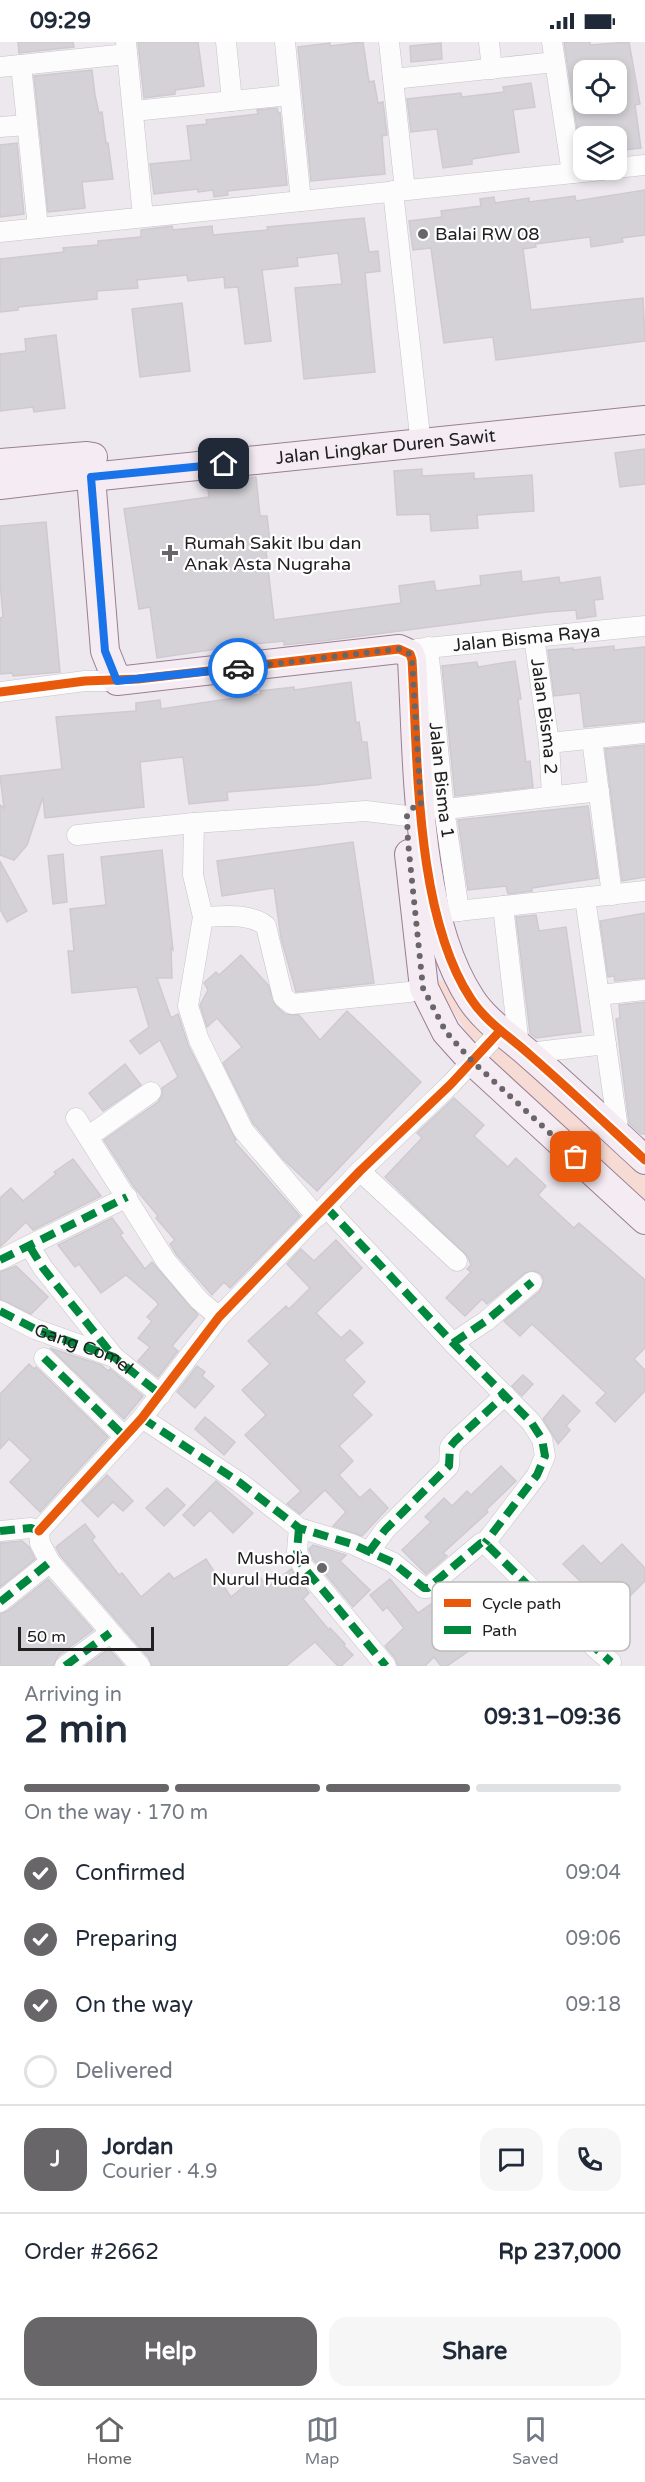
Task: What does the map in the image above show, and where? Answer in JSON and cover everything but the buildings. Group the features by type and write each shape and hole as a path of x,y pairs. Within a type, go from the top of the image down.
{"street":[{"path":"230,42 232,101"},
{"path":"285,42 301,201"},
{"path":"389,42 399,191 421,445"},
{"path":"489,42 492,69"},
{"path":"0,232 572,173 552,42"},
{"path":"0,67 127,48 143,218"},
{"path":"393,79 555,62"},
{"path":"21,65 38,228"},
{"path":"134,111 290,95"},
{"path":"0,128 27,125"},
{"path":"627,167 645,165"},
{"name":"Jalan Lingkar Duren Sawit","path":"0,485 83,475 99,476 421,445 645,420"},
{"path":"0,463 87,456 96,458 114,617 128,680"},
{"name":"Jalan Bisma Raya","path":"419,650 645,626"},
{"name":"Jalan Bisma 2","path":"534,637 549,743 552,795"},
{"path":"0,692 85,681 128,680 399,649 419,650"},
{"path":"419,650 412,660 424,810 447,912 454,965 471,999 516,1043 634,1145"},
{"path":"549,743 645,733"},
{"path":"592,739 612,895"},
{"path":"77,835 194,823 366,811 424,810 599,791"},
{"path":"424,810 414,914 423,988 446,1032 473,1062 645,1220"},
{"path":"194,823 194,875 203,917 188,1006 199,1040 243,1130 321,1212 506,1395 531,1422 542,1439 545,1456 537,1475 485,1543 481,1543 435,1582"},
{"path":"447,912 645,891"},
{"path":"585,898 606,1044 634,1145"},
{"path":"502,906 516,1043"},
{"path":"203,917 226,916 257,919 266,926 283,998 292,1004 409,992 423,988"},
{"path":"599,995 645,990"},
{"path":"140,1666 50,1562 40,1543 39,1531 142,1418 219,1317 360,1171 473,1062 516,1043 606,1044"},
{"path":"89,1136 152,1092"},
{"path":"76,1118 166,1262 199,1299 219,1317"},
{"path":"360,1171 457,1261"},
{"path":"0,1260 127,1197"},
{"path":"30,1247 43,1269 114,1357"},
{"path":"453,1343 486,1321 532,1282"},
{"name":"Gang Comel","path":"0,1311 35,1329 114,1357 161,1395"},
{"path":"44,1358 125,1437"},
{"path":"369,1552 385,1530 449,1466 450,1447 455,1441 506,1395"},
{"path":"142,1418 239,1482 299,1528 351,1544 392,1562 419,1585 428,1588 432,1585"},
{"path":"0,1531 31,1528 39,1531"},
{"path":"299,1528 297,1551 302,1565 386,1666"},
{"path":"485,1543 525,1582"},
{"path":"0,1602 50,1562"},
{"path":"65,1666 110,1633"},
{"path":"599,1651 611,1662"}],"shaded area":[{"path":"439,980 448,984 645,1172 645,1213 498,1080 436,985"}],"marked path":[{"path":"0,1260 127,1197"},
{"path":"326,1207 453,1343 531,1422 542,1439 545,1456 537,1475 485,1543"},
{"path":"30,1247 43,1268 114,1357"},
{"path":"453,1343 486,1321 532,1282"},
{"path":"0,1311 35,1329 114,1357 161,1395"},
{"path":"44,1358 125,1437"},
{"path":"369,1552 385,1530 449,1466 450,1447 455,1441 505,1395"},
{"path":"142,1418 239,1482 299,1528 352,1544 392,1562 424,1588 432,1585"},
{"path":"0,1531 31,1528 39,1531"},
{"path":"299,1528 297,1551 302,1565 386,1666"},
{"path":"435,1582 481,1543 485,1543 525,1582"},
{"path":"0,1602 50,1562"},
{"path":"65,1666 110,1633"},
{"path":"599,1651 611,1662"}],"cycle path":[{"name":"Jalan Bisma 1","path":"0,692 85,681 138,679 399,649 410,654 419,789 429,881 439,924 453,964 471,999 484,1015 645,1160"},
{"path":"39,1531 142,1418 219,1317 360,1171 451,1084 500,1031"}],"way so far":[{"path":"238,668 399,649 410,654 421,806 412,808 407,816 408,842 423,988 446,1032 473,1062 576,1157"}],"place":[{"name":"Balai RW 08","path":"423,234"},
{"name":"Rumah Sakit Ibu dan Anak Asta Nugraha","path":"170,553"},
{"name":"Mushola Nurul Huda","path":"322,1568"}],"route":[{"path":"224,464 91,477 105,651 117,681 238,668"}]}
